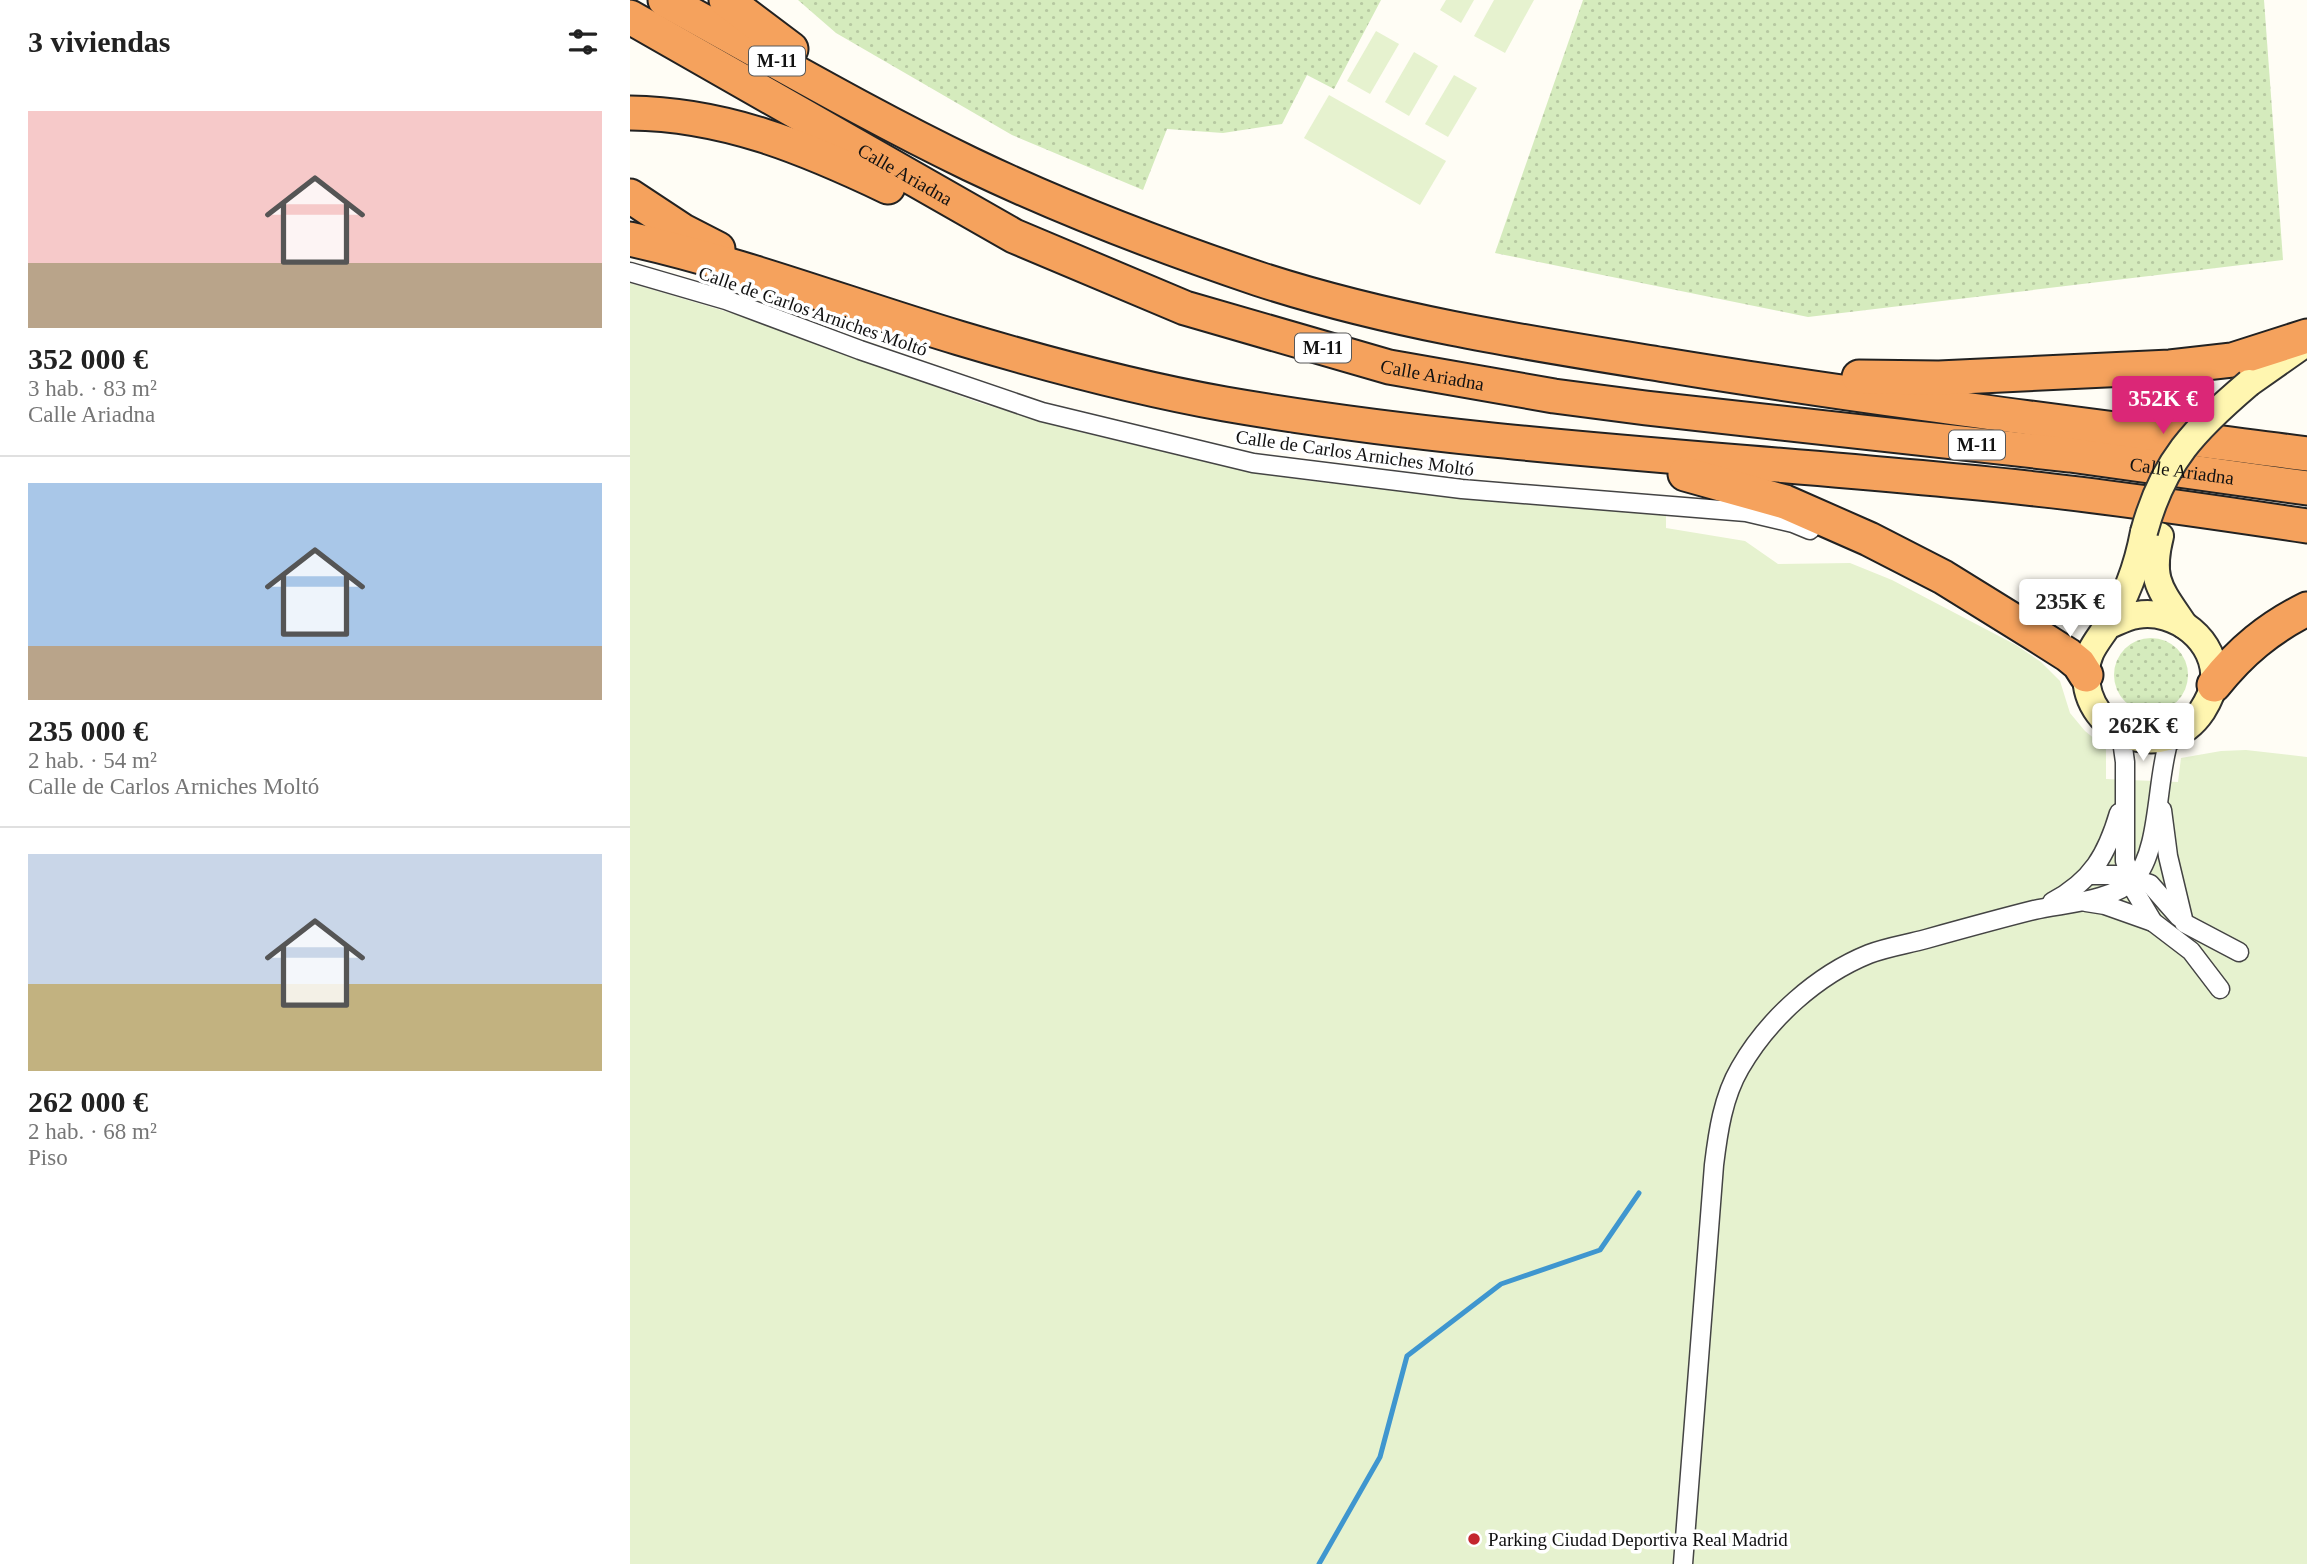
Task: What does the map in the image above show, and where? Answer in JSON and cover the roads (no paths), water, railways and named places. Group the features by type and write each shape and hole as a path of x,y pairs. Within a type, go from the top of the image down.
{"highway":[{"name":"Calle Ariadna","path":"665,0 966,162 1038,195 1161,244 1263,280 1382,313 1455,331 1738,377 2307,454"},
{"path":"726,0 889,121"},
{"name":"Calle Ariadna","path":"630,17 1014,236 1185,308 1389,367 1567,397 2070,455 2307,488"},
{"path":"630,113 675,115 725,124 779,139 821,155 956,220 1014,236"},
{"path":"630,196 683,231 770,276"},
{"path":"630,239 770,276 958,338 1122,382 1221,403 1348,423 1574,448 2029,488 2307,526"},
{"path":"1738,377 1939,377 2170,367 2232,360 2307,336"},
{"path":"1574,448 1723,483 1785,502 1869,539 1930,571 2035,634 2068,655 2079,664 2086,675"},
{"path":"2214,685 2241,653 2270,629 2307,609"}],"street":[{"name":"Calle de Carlos Arniches Moltó","path":"630,272 726,300 934,376 1042,412 1253,463 1462,489 1703,507 1746,512 1793,523 1944,585 2035,634"},
{"path":"2254,389 2307,342"},
{"path":"2152,534 2107,626 2094,645 2086,675 2092,701 2109,725 2137,739 2153,740 2170,737 2197,718 2214,685 2214,671 2203,643 2184,625 2160,589 2154,568 2152,534 2156,495 2172,463 2206,419 2254,389 2307,362"},
{"path":"2107,626 2137,615 2156,614 2170,617 2184,625"},
{"path":"2121,733 2125,762 2125,862 2133,880 2134,890 2153,922"},
{"path":"1683,1564 1714,1165 1720,1121 1739,1069 1769,1026 1817,983 1870,954 2036,910 2082,902 2116,890 2133,880 2143,868 2150,845 2164,753 2170,737"},
{"path":"2159,786 2168,856 2184,923 2239,952 2221,951 2211,959"},
{"path":"2036,910 2071,892 2089,875 2108,846 2123,799"},
{"path":"2082,902 2105,905 2153,922 2191,951 2220,989 2211,959 2150,884 2122,875 2089,875"}],"waterway":[{"path":"1319,1564 1380,1457 1407,1356 1501,1284 1600,1250 1639,1193"}],"place":[{"name":"Parking Ciudad Deportiva Real Madrid","path":"1474,1539"}]}
